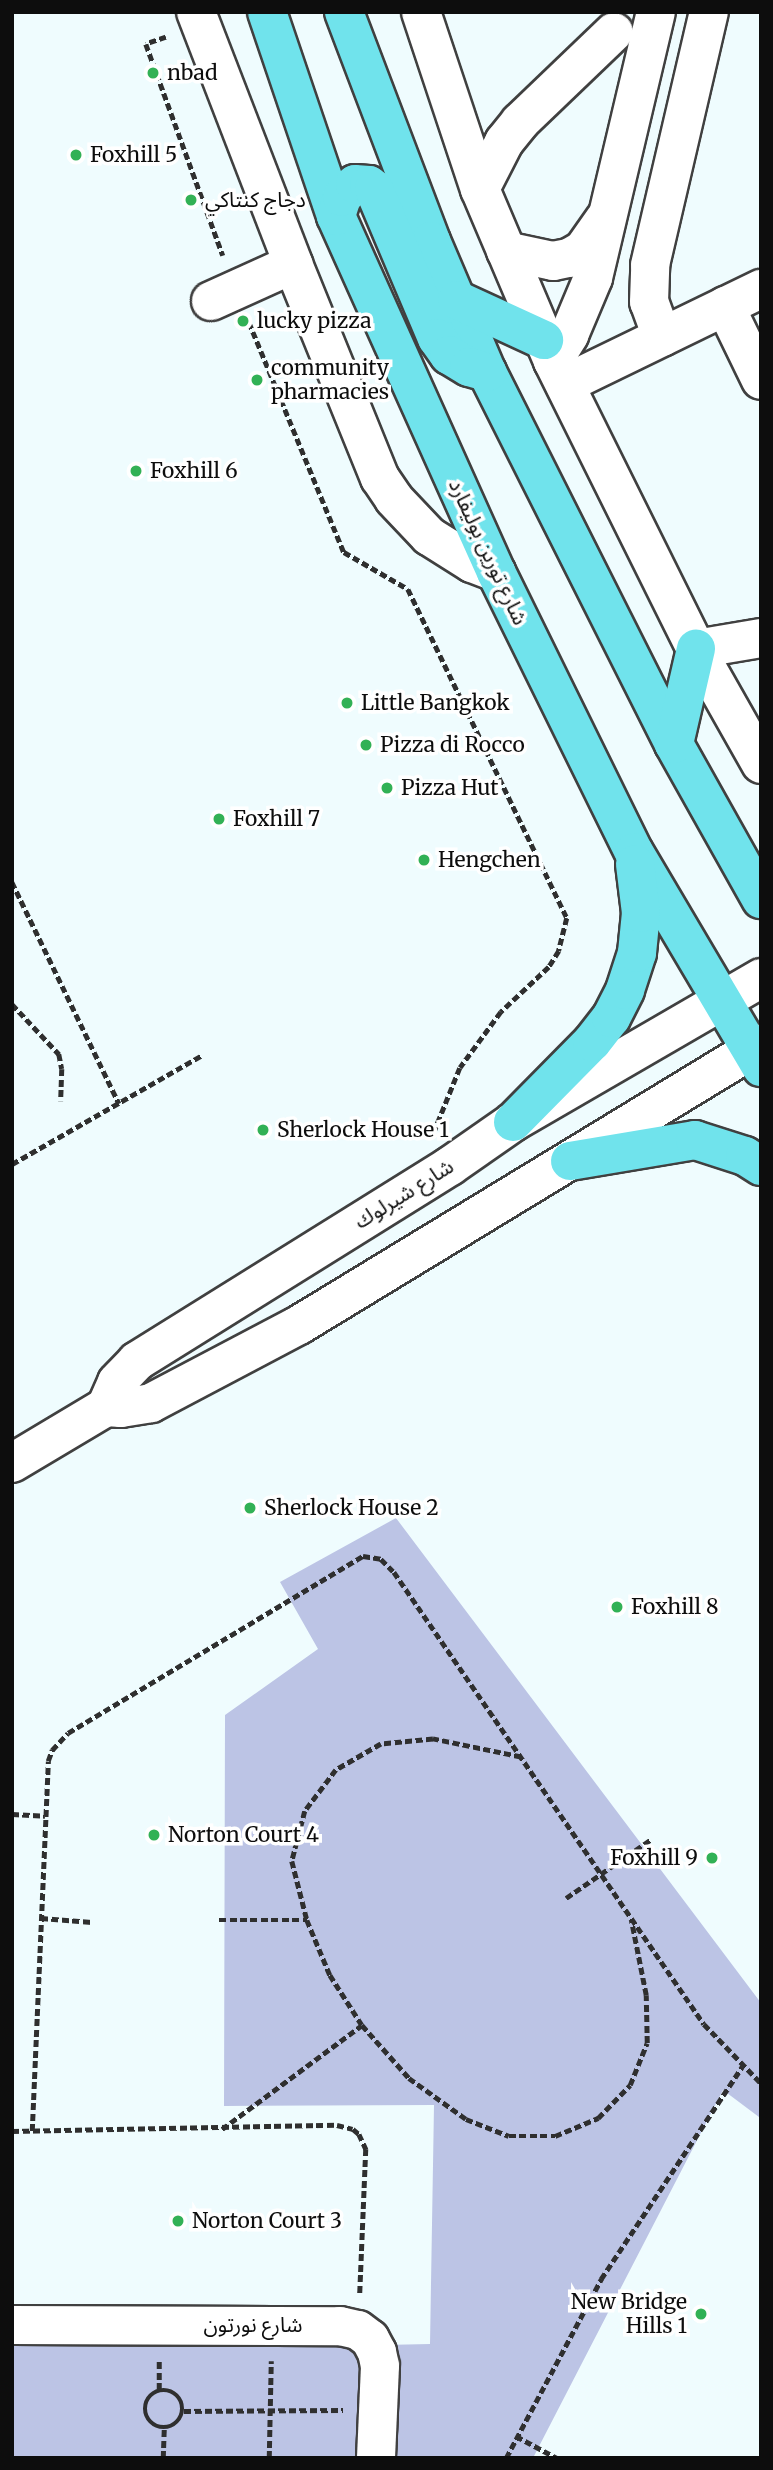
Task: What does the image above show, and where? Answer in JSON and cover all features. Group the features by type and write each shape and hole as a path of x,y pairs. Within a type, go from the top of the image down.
{"main road":[{"name":"شارع تورين بوليفارد","path":"267,12 335,216 496,572 634,852 722,1002 757,1054"},
{"path":"344,12 487,372 674,744 761,899"},
{"path":"335,216 342,197 355,184 369,185 374,189 437,338 449,355 468,367 487,372"},
{"path":"457,300 554,362"},
{"path":"674,744 696,649"},
{"path":"513,1122 592,1042 611,1018 625,990 637,953 641,913 634,852"},
{"path":"570,1161 695,1140 745,1156 761,1166"}],"street":[{"path":"421,12 480,190 554,362 696,649 761,764"},
{"path":"554,362 585,297 607,218 656,12"},
{"path":"662,337 649,302 650,264 709,12"},
{"path":"198,19 380,478 410,519 449,551 496,572"},
{"path":"480,190 503,142 520,121 614,33"},
{"path":"452,105 484,121 520,121"},
{"path":"506,251 553,261 569,258 583,250 607,218"},
{"path":"223,295 293,264"},
{"path":"554,362 662,337 761,289"},
{"path":"724,306 761,380"},
{"path":"696,649 761,638"},
{"name":"شارع شيرلوك","path":"106,1407 117,1382 137,1361 440,1172 513,1122 761,978"},
{"path":"12,1463 106,1407 151,1404 263,1345 570,1161 757,1054"},
{"path":"263,1345 237,1299 253,1268 266,1256 386,1183 440,1172"},
{"name":"شارع نورتون","path":"12,2325 272,2325 340,2326 358,2330"},
{"path":"358,2330 370,2339 377,2352 379,2410 376,2458"}],"path":[{"path":"198,19 146,44 223,295 344,552 408,589 567,918 559,951 549,967 500,1012 460,1068 434,1128 440,1172"},
{"path":"12,883 119,1103"},
{"path":"12,1004 59,1054 62,1069 61,1101"},
{"path":"12,1164 202,1055"},
{"path":"32,2131 47,1761 59,1740 363,1556 381,1559 394,1572 704,2024 742,2067 761,2083"},
{"path":"521,1757 433,1739 381,1744 336,1770 305,1811 292,1861 307,1920 330,1975 362,2025 409,2078 466,2119 509,2136 555,2136 566,2132 598,2118 630,2085 648,2043 646,1995 630,1914"},
{"path":"12,1814 45,1816"},
{"path":"566,1898 650,1840"},
{"path":"41,1918 92,1922"},
{"path":"219,1920 307,1920"},
{"path":"222,2129 362,2025"},
{"path":"506,2458 601,2279 742,2067"},
{"path":"12,2131 345,2125 359,2134 366,2149 358,2330"},
{"path":"269,2458 272,2325"},
{"path":"159,2390 177,2394 183,2401 184,2410 180,2419 164,2428 149,2420 145,2412 151,2395 159,2390"},
{"path":"184,2410 379,2410"},
{"path":"163,2458 164,2428"},
{"path":"516,2436 557,2458"}],"shaded area":[{"path":"396,1518 761,2003 761,2114 759,2117 723,2090 533,2458 382,2458 383,2345 430,2344 434,2105 224,2106 225,1715 318,1649 280,1582"},
{"path":"12,2327 351,2336 371,2353 361,2458 12,2458"}],"place":[{"name":"nbad","path":"153,73"},
{"name":"Foxhill 5","path":"76,155"},
{"name":"دجاج كنتاكي","path":"191,200"},
{"name":"lucky pizza","path":"243,321"},
{"name":"community pharmacies","path":"257,380"},
{"name":"Foxhill 6","path":"136,471"},
{"name":"Little Bangkok","path":"347,703"},
{"name":"Pizza di Rocco","path":"366,745"},
{"name":"Pizza Hut","path":"387,788"},
{"name":"Foxhill 7","path":"219,819"},
{"name":"Hengchen","path":"424,860"},
{"name":"Sherlock House 1","path":"263,1130"},
{"name":"Sherlock House 2","path":"250,1508"},
{"name":"Foxhill 8","path":"617,1607"},
{"name":"Norton Court 4","path":"154,1835"},
{"name":"Foxhill 9","path":"712,1858"},
{"name":"Norton Court 3","path":"178,2221"},
{"name":"New Bridge Hills 1","path":"701,2314"}]}
